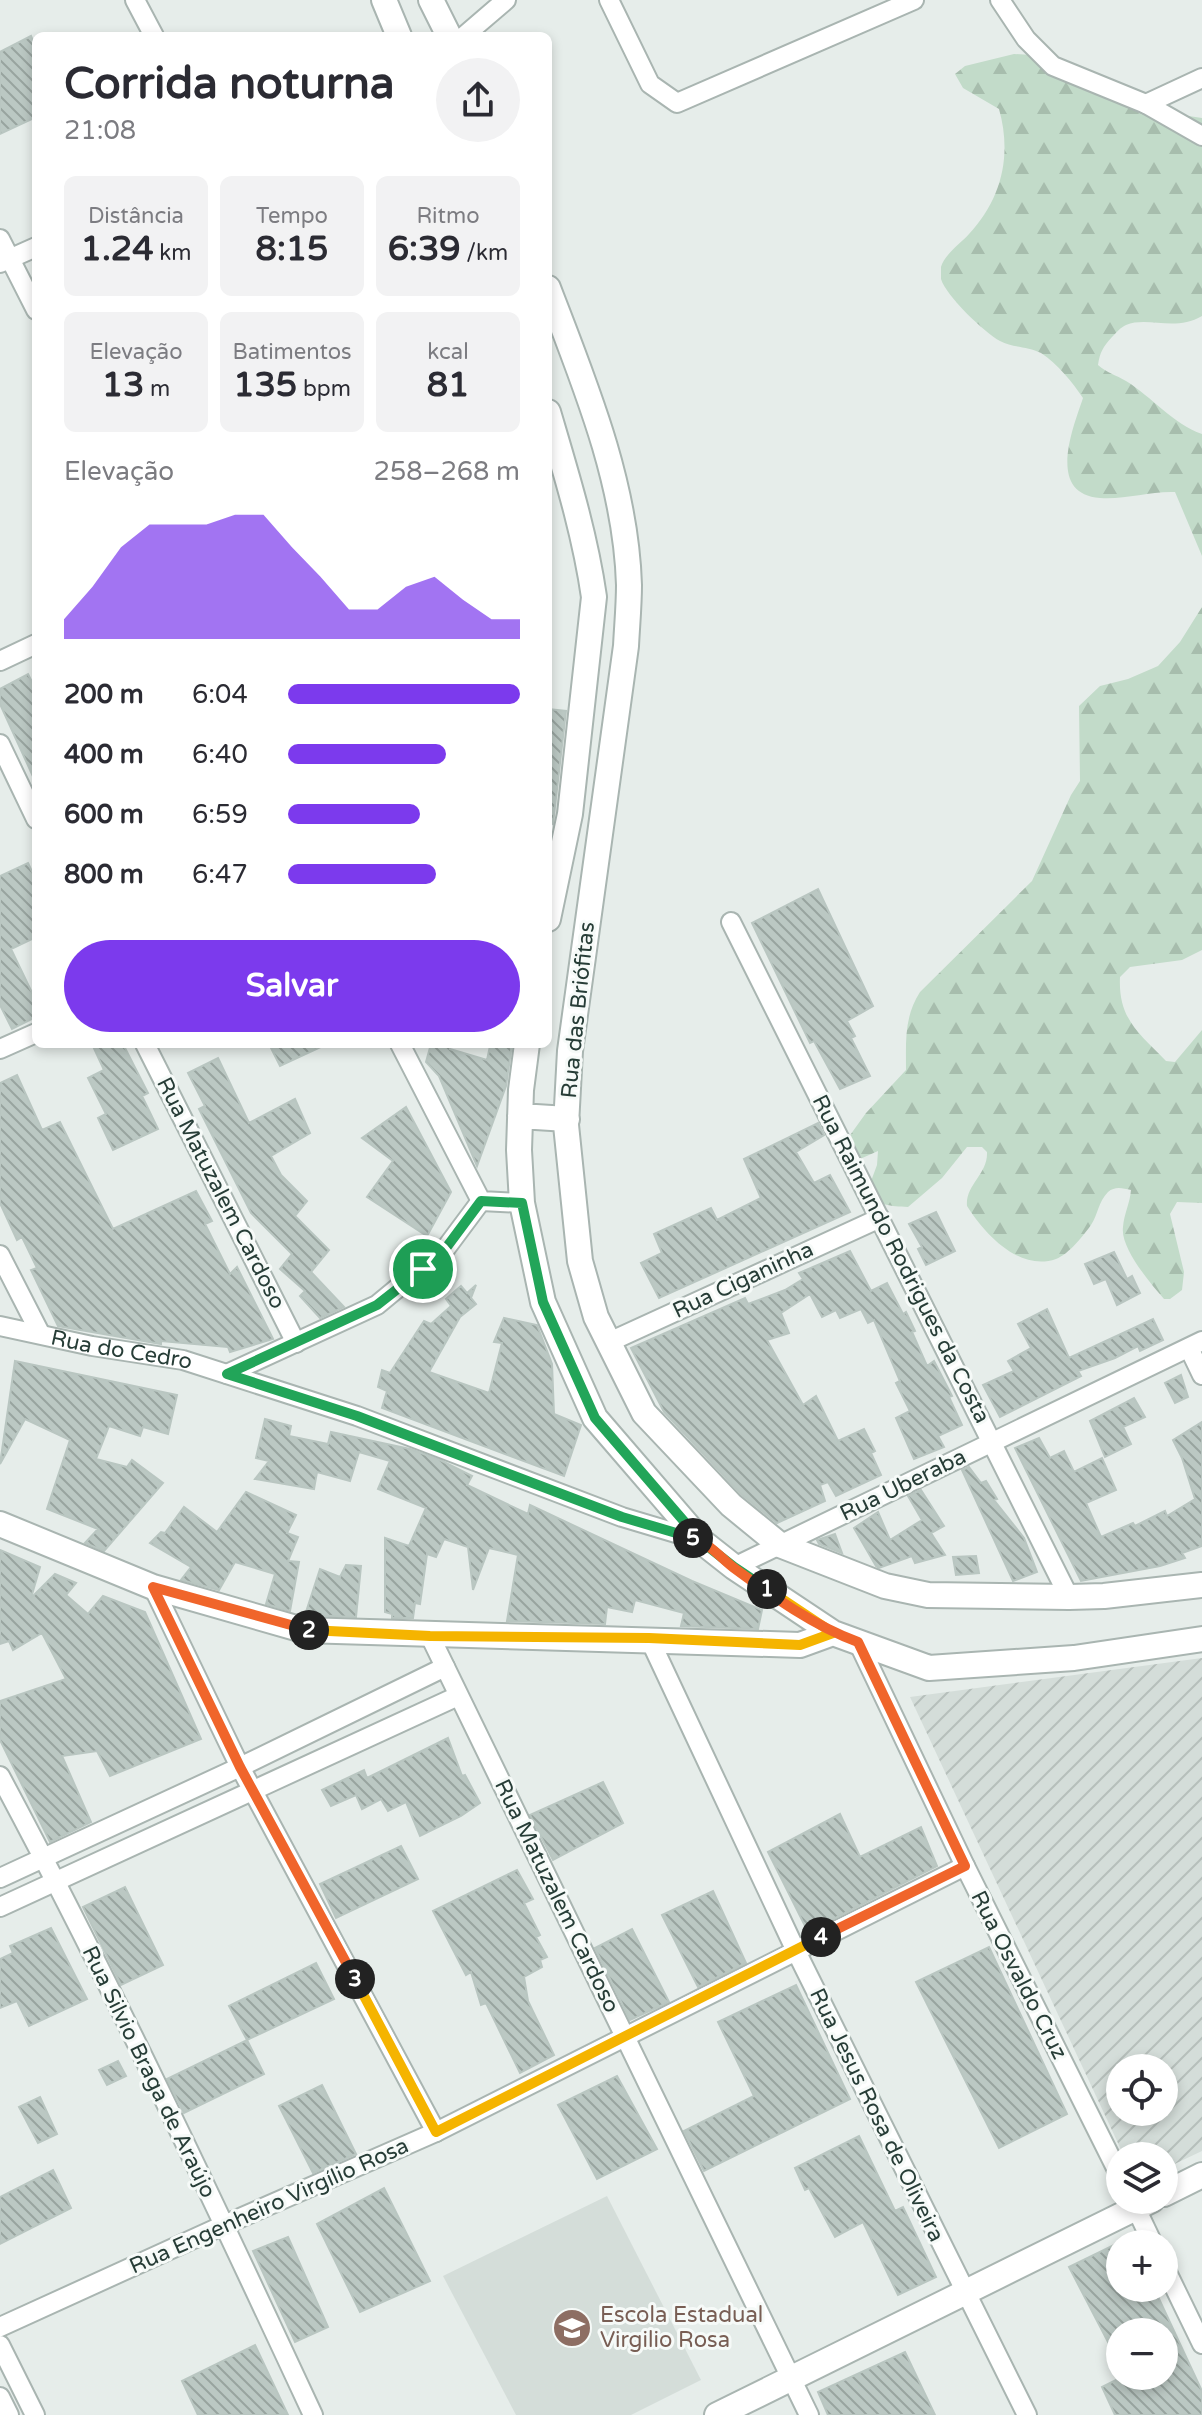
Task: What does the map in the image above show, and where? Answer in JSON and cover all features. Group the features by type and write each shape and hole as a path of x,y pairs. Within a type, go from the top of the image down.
{"street":[{"path":"135,0 152,32"},
{"path":"384,0 397,32"},
{"path":"431,0 447,32"},
{"path":"469,32 506,0"},
{"path":"609,0 650,84 677,103 914,0"},
{"path":"1000,0 1026,39 1053,66 1146,104 1202,136"},
{"path":"1146,104 1202,78"},
{"path":"0,239 5,261 32,304"},
{"path":"5,261 32,249"},
{"name":"Rua das Briófitas","path":"552,299 587,391 617,495 629,584 626,646 570,1051 567,1119 580,1261 607,1343 644,1413 731,1505 780,1545 885,1586 928,1595 1104,1596 1202,1585"},
{"name":"Rua das Briófitas","path":"552,426 575,505 594,597 570,814 552,900"},
{"path":"0,661 32,646"},
{"path":"0,744 32,811"},
{"name":"Rua Raimundo Rodrigues da Costa","path":"731,922 1069,1597"},
{"path":"0,1049 32,1035"},
{"name":"Rua Matuzalem Cardoso","path":"147,1048 296,1343"},
{"path":"402,1048 481,1201"},
{"path":"527,1048 520,1116 522,1203 543,1302 595,1418 701,1541"},
{"path":"520,1116 567,1119"},
{"path":"227,1374 377,1305 446,1248 481,1201"},
{"path":"481,1201 522,1203"},
{"name":"Rua Ciganinha","path":"607,1343 880,1218"},
{"path":"0,1255 40,1333"},
{"name":"Rua do Cedro","path":"0,1326 92,1346 183,1360 357,1416 622,1517 701,1541 734,1567 833,1633 929,1668 1074,1658 1202,1639"},
{"path":"1195,1344 1202,1375"},
{"name":"Rua Uberaba","path":"734,1567 1195,1344"},
{"path":"0,1524 153,1587 303,1630 430,1636 649,1638 800,1645 833,1633"},
{"path":"153,1587 240,1767 436,2132"},
{"name":"Rua Matuzalem Cardoso","path":"430,1636 809,2415"},
{"name":"Rua Jesus Rosa de Oliveira","path":"649,1638 795,1949 1027,2415"},
{"name":"Rua Osvaldo Cruz","path":"858,1642 965,1866 1106,2148"},
{"path":"0,1878 240,1767 445,1667"},
{"path":"0,1907 458,1696"},
{"name":"Rua Silvio Braga de Araújo","path":"0,1776 44,1857 313,2415"},
{"name":"Rua Engenheiro Virgílio Rosa","path":"0,2327 436,2132 965,1866"},
{"path":"1178,2187 1202,2175"},
{"path":"717,2415 1118,2214"},
{"path":"1178,2295 1202,2344"},
{"path":"0,2345 35,2415"},
{"path":"0,2397 9,2415"}],"shaded area":[{"path":"1202,1658 1202,2151 1178,2162 1178,2142 1117,2142 1110,2126 1178,2126 1178,2054 1106,2054 1106,2117 910,1697"},
{"name":"Escola Estadual Virgilio Rosa","path":"607,2196 701,2380 631,2415 516,2415 443,2276"}],"green space":[{"path":"1014,54 1032,55 1182,115 1202,118 1202,316 1182,323 1126,325 1104,347 1098,365 1136,387 1191,430 1202,434 1202,556 1175,492 1100,498 1083,494 1073,485 1068,473 1068,458 1083,398 1053,362 1041,353 993,337 958,304 941,279 941,267 946,258 969,234 989,206 1004,160 999,109 963,88 955,74 965,66"},
{"path":"1202,607 1202,950 1182,960 1130,967 1120,977 1120,992 1127,1015 1139,1033 1166,1061 1175,1062 1202,1030 1202,1203 1177,1202 1170,1214 1184,1272 1182,1290 1170,1299 1164,1299 1138,1265 1123,1236 1131,1190 1116,1188 1108,1192 1091,1225 1061,1257 1042,1262 1029,1260 1004,1248 983,1228 967,1206 969,1192 986,1160 987,1152 982,1147 967,1147 942,1178 908,1207 902,1207 880,1203 867,1192 877,1165 878,1151 851,1163 848,1138 866,1113 906,1070 909,1020 920,992 1032,881 1080,781 1079,706 1100,686 1128,679 1158,666 1180,642"}],"building":[{"path":"31,36 32,119 0,134 0,52"},
{"path":"28,674 32,682 32,774 0,704 0,689"},
{"path":"552,709 566,711 552,823"},
{"path":"28,863 32,872 32,939 11,949 32,993 32,1019 12,1029 0,1005 0,876"},
{"path":"818,889 873,1006 847,1021 855,1036 851,1038 870,1076 840,1089 814,1041 810,1043 752,923"},
{"path":"94,1048 125,1048 148,1093 142,1096 158,1129 113,1150 98,1118 106,1114 88,1078 104,1070"},
{"path":"271,1048 318,1048 280,1066"},
{"path":"430,1048 450,1048 487,1060 490,1048 511,1048 506,1086 477,1166 439,1076 426,1062"},
{"path":"218,1058 249,1123 295,1099 310,1133 271,1156 281,1175 307,1201 295,1216 329,1250 311,1272 344,1307 320,1318 300,1296 305,1291 280,1269 292,1254 251,1213 199,1109 205,1106 188,1073"},
{"path":"17,1075 42,1130 60,1122 113,1229 196,1191 212,1221 205,1224 230,1274 237,1267 273,1339 230,1352 228,1347 161,1341 161,1344 58,1326 31,1270 37,1268 22,1237 17,1240 0,1203 0,1083"},
{"path":"406,1107 451,1192 427,1236 367,1197 393,1161 362,1138"},
{"path":"818,1123 824,1135 796,1152 814,1183 830,1175 850,1212 659,1298 641,1263 662,1253 654,1234 711,1208 717,1220 761,1198 744,1159"},
{"path":"936,1212 955,1251 926,1265 918,1249 922,1247 909,1224"},
{"path":"850,1251 871,1291 887,1283 903,1314 906,1312 927,1366 934,1361 952,1396 949,1397 962,1425 938,1436 944,1447 914,1459 896,1418 910,1411 896,1383 900,1381 874,1320 868,1323 861,1309 840,1318 836,1310 822,1317 810,1294 781,1313 789,1333 767,1340 803,1405 816,1396 838,1441 864,1429 875,1451 871,1453 881,1475 836,1496 828,1482 820,1485 825,1501 777,1523 741,1494 664,1412 631,1348 745,1298 748,1304 785,1290 803,1279 799,1273"},
{"path":"1114,1252 1127,1279 1132,1276 1140,1293 1117,1305 1106,1279 1094,1284 1085,1264"},
{"path":"476,1285 471,1298 476,1304 460,1317 429,1372 489,1393 502,1343 494,1342 504,1318 537,1325 552,1364 554,1414 581,1425 564,1476 382,1408 387,1391 378,1387 382,1370 390,1373 424,1321 431,1324 451,1306 446,1299 461,1286 467,1293"},
{"path":"1047,1309 1069,1358 1153,1319 1163,1340 1140,1351 1138,1346 1078,1371 1081,1376 1000,1417 983,1385 1014,1371 1008,1361 1031,1348 1018,1324"},
{"path":"15,1361 177,1395 168,1434 143,1427 140,1436 109,1426 96,1459 127,1467 132,1460 163,1483 104,1551 85,1543 98,1529 47,1509 70,1440 25,1419 0,1464"},
{"path":"1181,1375 1188,1397 1175,1403 1165,1383"},
{"path":"1134,1398 1145,1417 1123,1427 1131,1444 1105,1457 1090,1421"},
{"path":"265,1419 291,1426 289,1436 328,1444 331,1432 410,1449 440,1460 472,1476 467,1485 528,1514 530,1505 692,1581 762,1610 758,1629 681,1626 684,1613 635,1600 632,1612 607,1607 605,1624 507,1621 518,1555 489,1548 473,1590 468,1547 444,1539 436,1557 427,1554 420,1604 415,1603 413,1618 392,1618 392,1614 385,1612 385,1538 409,1546 426,1508 378,1489 390,1461 359,1452 350,1481 317,1472 314,1489 255,1479 269,1461 256,1458"},
{"path":"1202,1422 1202,1546 1182,1553 1185,1558 1160,1566 1081,1581 1015,1448 1039,1438 1050,1458 1064,1451 1074,1472 1102,1458 1116,1490 1086,1503 1101,1537 1133,1523 1135,1526 1165,1511 1167,1516 1195,1499 1173,1440"},
{"path":"969,1467 981,1483 986,1481 997,1499 994,1500 1024,1538 1037,1572 1013,1581 962,1470"},
{"path":"921,1490 944,1526 931,1533 945,1555 915,1563 912,1556 879,1568 854,1528 878,1512 890,1540 922,1520 908,1496"},
{"path":"246,1492 296,1515 287,1533 298,1537 288,1561 299,1562 290,1611 266,1604 275,1574 235,1562 219,1590 181,1580 191,1567 150,1543 161,1532 165,1533 184,1507 217,1532"},
{"path":"835,1534 842,1553 819,1544 817,1540"},
{"path":"0,1550 40,1567 31,1598 55,1574 76,1583 66,1595 88,1614 103,1596 145,1612 201,1739 110,1776 97,1751 62,1756 91,1822 50,1842 0,1740 0,1701 66,1679 42,1633 13,1650 9,1641 0,1644"},
{"path":"976,1556 979,1573 956,1575 953,1557"},
{"path":"346,1565 361,1566 356,1617 305,1615 320,1569 340,1577"},
{"path":"448,1738 462,1776 465,1775 480,1803 420,1836 406,1802 388,1811 381,1799 362,1809 356,1795 331,1806 322,1790 364,1770 367,1778"},
{"path":"603,1782 623,1823 553,1860 530,1815"},
{"path":"840,1814 860,1857 921,1827 937,1866 808,1932 768,1852"},
{"path":"401,1846 418,1879 336,1918 320,1884"},
{"path":"517,1870 533,1899 524,1903 547,1957 540,1960 542,1967 524,1977 528,2001 554,2055 520,2073 486,2003 481,2005 471,1972 466,1975 433,1911"},
{"path":"125,1887 163,1965 121,1985 83,1907"},
{"path":"713,1891 746,1963 698,1987 662,1915"},
{"path":"51,1928 87,1999 29,2026 17,2001 0,2008 0,1959 13,1953 10,1946"},
{"path":"632,1929 669,2002 630,2020 595,1948"},
{"path":"989,1947 1067,2114 999,2148 916,1982"},
{"path":"316,1963 334,1999 247,2040 229,2006"},
{"path":"796,1985 850,2099 704,2171 684,2131 754,2096 718,2022"},
{"path":"247,2040 264,2074 184,2113 167,2079"},
{"path":"118,2061 126,2076 107,2085 99,2070"},
{"path":"617,2076 657,2149 597,2179 558,2105"},
{"path":"322,2085 356,2154 313,2173 279,2106"},
{"path":"40,2097 57,2134 38,2143 19,2107"},
{"path":"859,2136 895,2211 903,2207 936,2277 898,2295 863,2222 835,2237 795,2168"},
{"path":"53,2170 71,2208 0,2244 0,2197"},
{"path":"384,2188 430,2281 360,2312 317,2224"},
{"path":"288,2237 328,2327 295,2342 253,2251"},
{"path":"1106,2249 1106,2302 1161,2302 1168,2318 1106,2318 1106,2338 1069,2267"},
{"path":"1178,2340 1202,2391 1202,2415 1115,2415 1102,2387 1106,2385 1106,2390 1178,2390"},
{"path":"255,2345 288,2415 198,2415 182,2381"},
{"path":"905,2352 935,2415 828,2415 818,2392"}],"place":[{"name":"Escola Estadual Virgilio Rosa","path":"572,2328"}],"route":[{"path":"423,1269 377,1305 227,1374 357,1416 622,1517 701,1541 734,1567 833,1633 858,1642 965,1866 436,2132 240,1767 153,1587 303,1630 430,1636 649,1638 800,1645 833,1633 734,1567 701,1541 595,1418 543,1302 522,1203 481,1201 446,1248 423,1269"}]}
